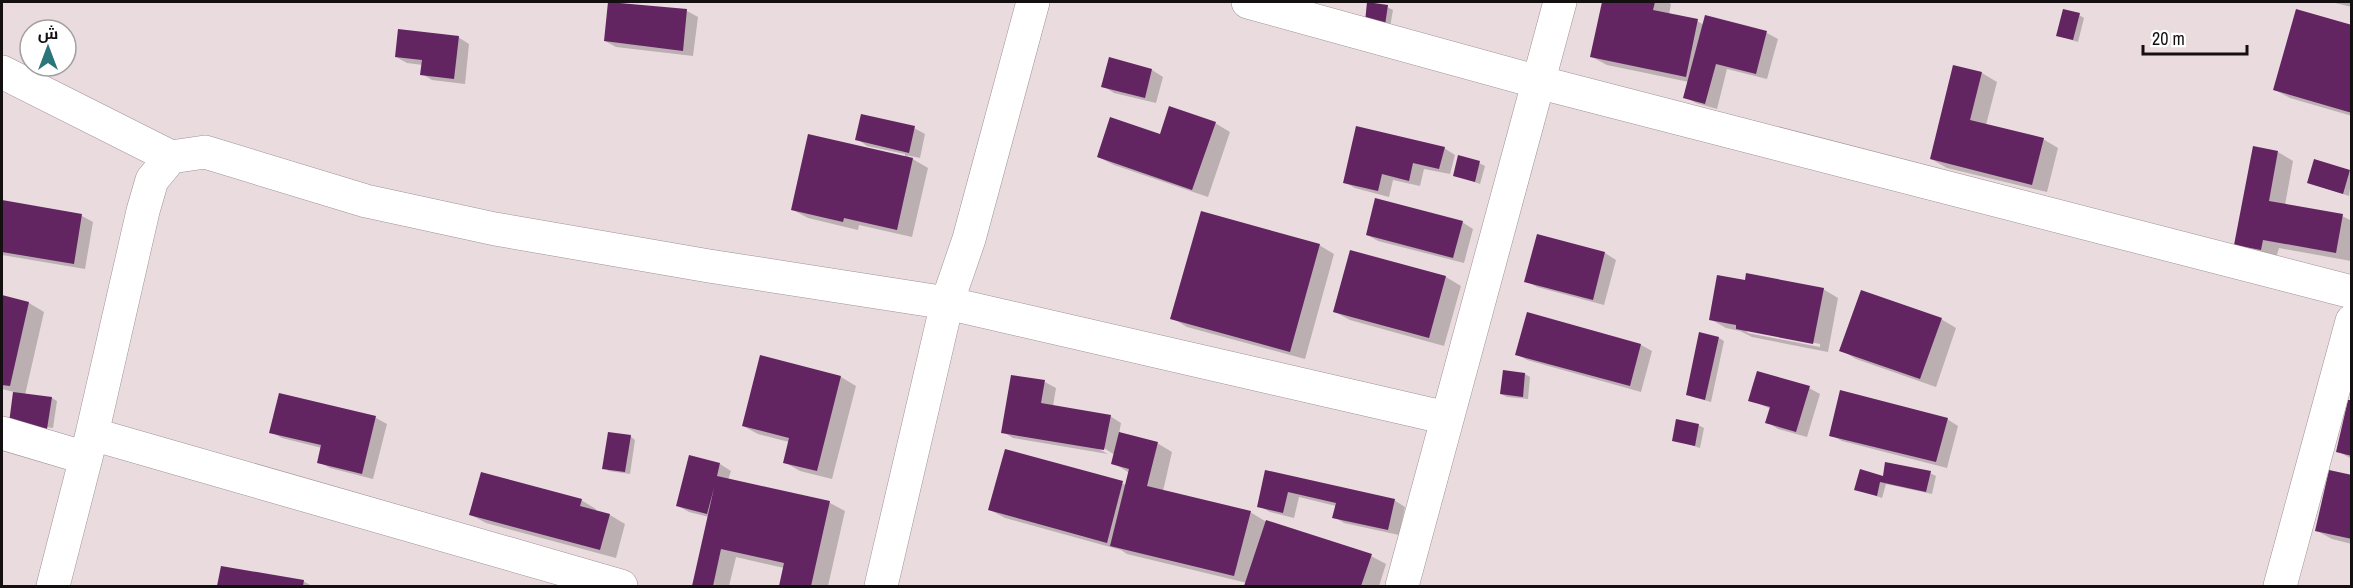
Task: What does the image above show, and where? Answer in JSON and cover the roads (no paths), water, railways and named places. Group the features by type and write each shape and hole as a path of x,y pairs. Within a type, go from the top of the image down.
{"street":[{"path":"881,586 947,303 969,239 1033,2"},
{"path":"1248,2 1538,82 2352,292"},
{"path":"1402,586 1560,2"},
{"path":"2,72 171,157 206,152 366,201 495,228 709,266 947,303 1447,418"},
{"path":"53,586 89,446 143,211 152,180 171,157"},
{"path":"2280,586 2352,321"},
{"path":"2,433 89,446 621,586"}]}
